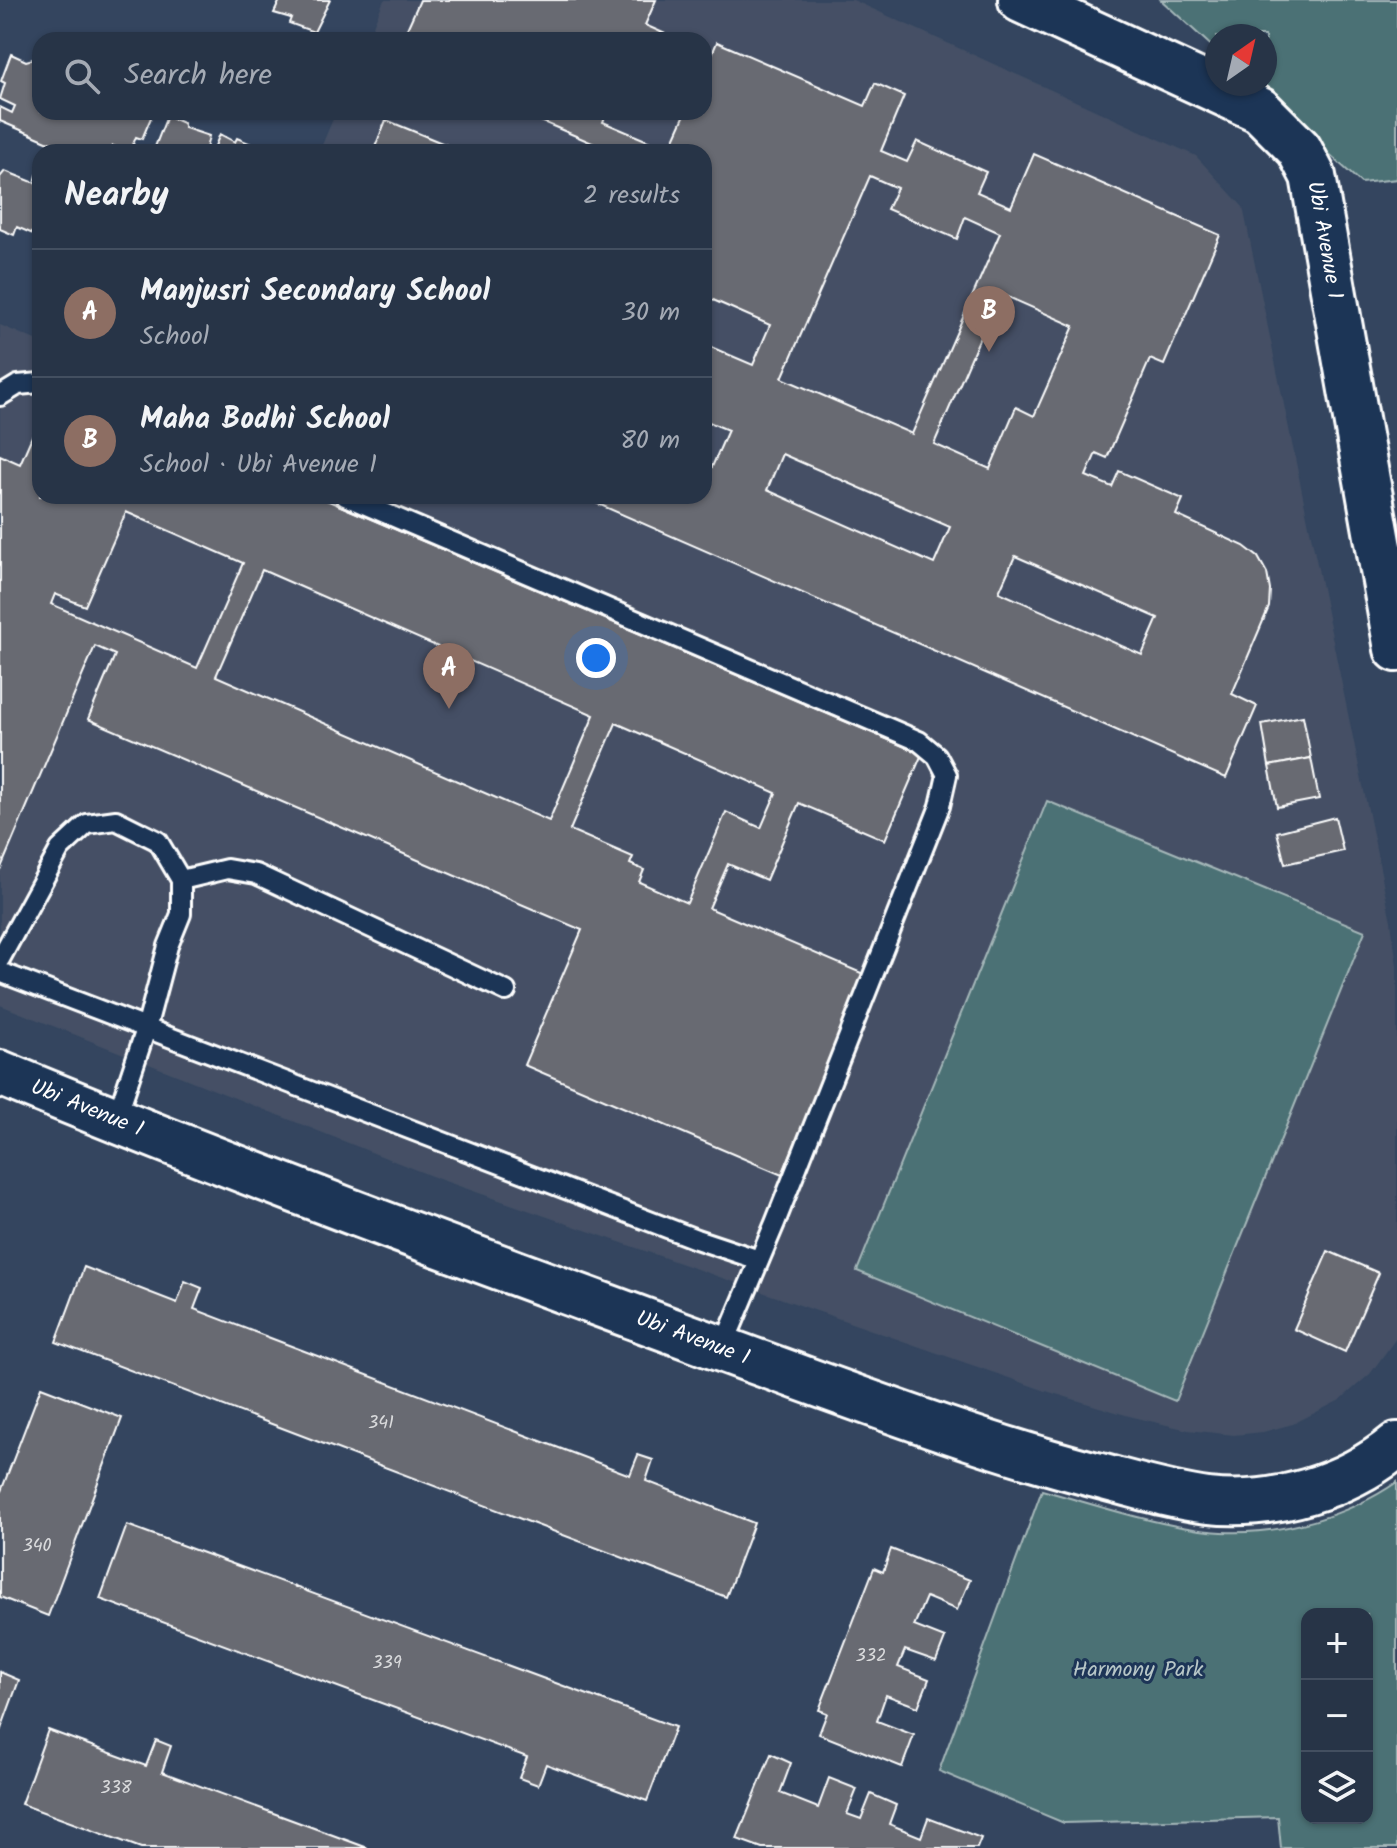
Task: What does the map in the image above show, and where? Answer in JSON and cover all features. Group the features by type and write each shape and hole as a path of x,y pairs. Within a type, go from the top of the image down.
{"street":[{"name":"Ubi Avenue 1","path":"1021,0 1260,110 1299,149 1313,176 1397,649"},
{"name":"Ubi Avenue 1","path":"0,1073 374,1221 722,1349 1037,1459 1184,1498 1233,1502 1290,1496 1349,1475 1397,1445"}],"lane":[{"path":"0,396 18,385 32,384"},
{"path":"364,504 919,741 937,756 947,775 940,806 722,1349"},
{"path":"0,959 60,849 87,824 116,820 158,841 181,880 181,914 168,946 146,1029 115,1121"},
{"path":"181,880 227,869 256,874 506,991"},
{"path":"0,972 696,1239 759,1260"}],"shaded area":[{"path":"384,0 853,0 1196,156 1243,207 1391,921 1397,966 1397,1337 1370,1374 1340,1400 1293,1424 1234,1435 1188,1430 1129,1416 1046,1391 439,1179 0,1005 0,325 32,339 32,504 712,504 712,144 322,144 333,120 712,120 712,32 370,32"}],"green space":[{"path":"1161,0 1397,0 1397,179 1361,183 1266,96 1277,96 1277,24 1205,24 1205,40"},
{"path":"1047,801 1365,931 1175,1401 857,1271"},
{"name":"Harmony Park","path":"1397,1482 1397,1848 1281,1848 1278,1817 1064,1823 939,1771 1042,1490 1155,1521 1222,1532 1291,1526 1357,1505"}],"building":[{"path":"280,0 330,0 314,32 289,23 291,18 274,13"},
{"path":"420,0 656,0 645,25 661,32 406,32"},
{"path":"717,42 865,106 875,83 904,96 881,151 907,162 917,141 986,172 977,192 1011,207 1034,154 1220,235 1164,365 1150,359 1107,458 1096,453 1086,476 1112,487 1119,471 1183,499 1176,515 1244,546 1258,557 1267,573 1269,607 1232,694 1257,706 1226,778 598,504 712,504 712,467 728,430 712,423 712,347 753,365 770,325 712,300 712,144 672,144 682,120 712,120 712,54","holes":["870,176 897,188 887,209 957,239 965,217 1000,233 912,434 782,378","999,293 1074,326 1034,416 1016,407 990,469 934,444","782,454 950,527 934,564 767,490","1015,556 1158,618 1142,655 999,592"]},
{"path":"11,54 26,61 32,59 32,120 150,120 142,139 136,137 133,144 54,144 0,121 0,107 12,113 15,106 0,99 5,83 1,81"},
{"path":"165,120 176,120 185,128 209,136 207,144 156,144"},
{"path":"386,120 444,144 376,144"},
{"path":"539,120 604,120 655,144 594,144"},
{"path":"220,134 235,142 237,138 251,144 216,144"},
{"path":"5,171 32,182 32,234 17,227 14,235 0,229 0,177"},
{"path":"32,436 32,504 336,504 922,754 885,840 799,803 766,880 728,864 709,908 866,975 782,1175 524,1065 582,930 88,719 115,655 95,646 0,870 0,455 20,464","holes":["126,512 243,563 197,668 51,604 55,594 85,606","262,570 594,715 549,821 216,676","616,723 776,793 761,828 726,812 687,903 639,882 644,870 630,864 633,857 570,830"]},
{"path":"1303,716 1311,758 1269,766 1262,724"},
{"path":"1311,758 1319,799 1277,807 1269,766"},
{"path":"1335,817 1343,851 1285,864 1277,832"},
{"path":"1328,1251 1379,1273 1345,1352 1294,1329"},
{"path":"84,1267 177,1303 185,1281 202,1288 194,1309 630,1475 638,1455 653,1460 646,1481 754,1523 726,1597 56,1342"},
{"path":"41,1387 122,1418 48,1616 0,1597 0,1494"},
{"path":"127,1525 675,1727 647,1801 546,1764 538,1785 519,1778 527,1757 100,1599"},
{"path":"891,1549 970,1580 957,1610 926,1597 914,1626 945,1638 936,1661 905,1650 898,1667 929,1679 918,1707 886,1695 877,1721 914,1735 902,1767 819,1734 827,1713 819,1710 874,1568 883,1572"},
{"path":"0,1672 19,1680 0,1732"},
{"path":"48,1730 146,1766 156,1740 171,1746 162,1772 368,1848 141,1848 21,1804"},
{"path":"771,1754 791,1763 780,1793 818,1808 829,1778 857,1789 847,1814 861,1819 871,1794 896,1805 889,1824 921,1837 928,1818 981,1838 977,1848 762,1848 737,1839"}],"place":[{"name":"Maha Bodhi School","path":"989,352"},
{"name":"Manjusri Secondary School","path":"449,709"}]}
